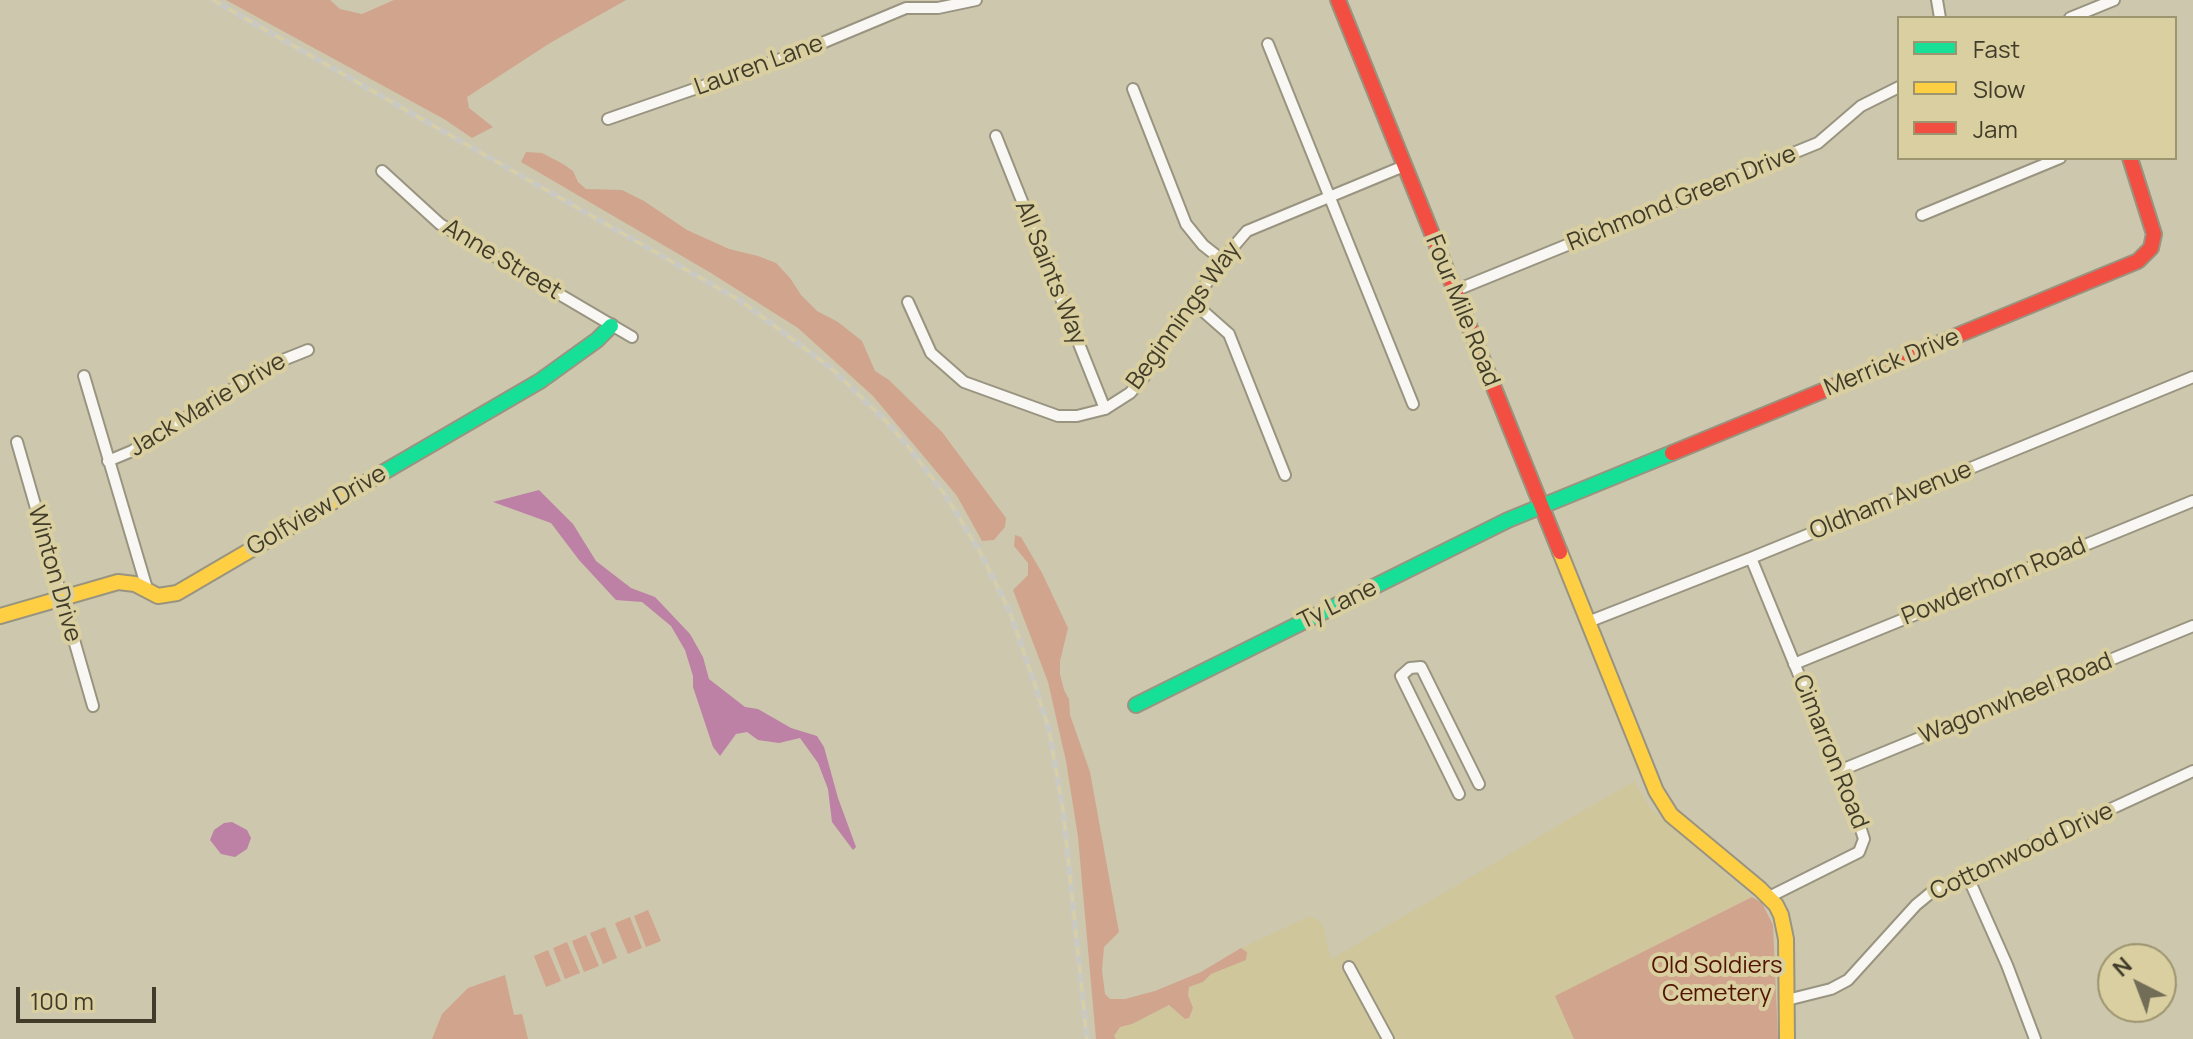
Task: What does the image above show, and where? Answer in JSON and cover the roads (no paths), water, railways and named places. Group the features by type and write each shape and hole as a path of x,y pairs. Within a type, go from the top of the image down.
{"street":[{"name":"Lauren Lane","path":"608,119 798,53 910,4 938,8 976,0"},
{"name":"Four Mile Road","path":"1338,0 1648,773 1665,807 1679,823 1769,897"},
{"path":"2080,0 2085,15 2114,0"},
{"path":"1268,44 1413,404"},
{"name":"Richmond Green Drive","path":"1454,291 1818,143 1861,106 1897,88"},
{"path":"1133,89 1186,224 1203,245 1222,260"},
{"name":"All Saints Way","path":"996,136 1105,409"},
{"path":"1922,215 2055,160"},
{"name":"Merrick Drive","path":"1540,506 2138,261 2151,248 2154,234 2131,160"},
{"name":"Beginnings Way","path":"908,302 931,353 964,382 1058,416 1077,416 1105,409 1130,393 1141,381 1222,260 1247,231 1404,166"},
{"name":"Anne Street","path":"382,171 440,224 632,337"},
{"path":"1195,304 1229,334 1285,475"},
{"name":"Golfview Drive","path":"0,616 118,582 135,584 158,596 168,596 187,588 540,381 588,348 611,326"},
{"name":"Jack Marie Drive","path":"108,461 132,451 273,364 308,350"},
{"path":"84,376 148,592"},
{"name":"Oldham Avenue","path":"1588,622 2193,377"},
{"name":"Winton Drive","path":"17,442 93,706"},
{"name":"Powderhorn Road","path":"1794,664 2193,501"},
{"name":"Ty Lane","path":"1136,705 1540,506"},
{"name":"Cimarron Road","path":"1751,558 1863,832 1863,847 1853,856 1769,897"},
{"name":"Wagonwheel Road","path":"1839,771 2193,626"},
{"path":"1459,794 1401,676 1410,668 1421,667 1479,784"},
{"name":"Cottonwood Drive","path":"1787,1000 1831,989 1848,980 1924,897 2193,771"},
{"path":"1967,875 2007,965 2035,1039"},
{"path":"1769,897 1776,905 1784,927 1787,1039"},
{"path":"1349,967 1388,1039"}],"railway":[{"path":"213,0 741,301 831,368 907,445 946,496 980,552 1010,612 1049,730 1063,810 1087,1039"}],"park label":[{"name":"Old Soldiers Cemetery","path":"1717,980"}]}
